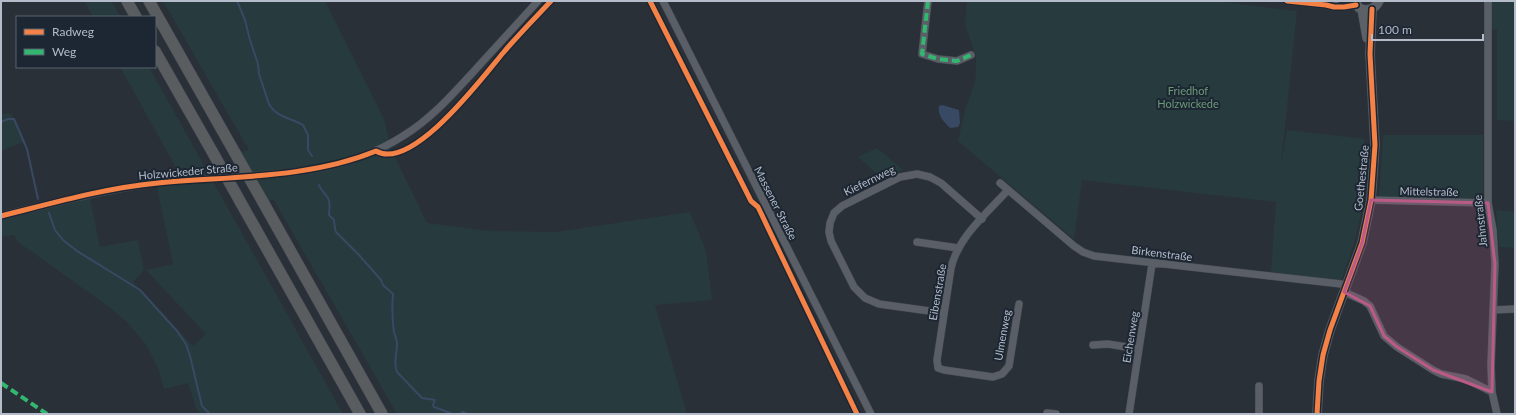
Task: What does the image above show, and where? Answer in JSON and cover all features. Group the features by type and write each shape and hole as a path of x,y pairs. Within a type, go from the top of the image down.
{"highway":[{"path":"127,1 135,16"},
{"path":"149,1 382,414"},
{"path":"156,52 360,414"}],"main road":[{"path":"1357,5 1372,9 1380,1"},
{"name":"Goethestraße","path":"1357,5 1370,54"},
{"name":"Goethestraße","path":"1316,414 1323,355 1330,330 1362,243 1371,200 1375,145 1370,54 1372,9"}],"street":[{"name":"Holzwickeder Straße","path":"1,216 79,196 127,187 176,181 308,170 334,166 356,160 404,136 428,118 451,96 538,1"},
{"name":"Massener Straße","path":"663,1 871,414"},
{"path":"928,1 922,54 938,59 957,61 971,55"},
{"path":"1287,1 1334,7 1357,5"},
{"path":"1326,5 1336,1"},
{"name":"Jahnstraße","path":"1488,1 1488,203 1495,264 1491,365 1492,392 1497,414"},
{"name":"Kiefernweg","path":"944,313 880,304 861,295 850,281 831,241 829,227 832,218 838,209 847,203 900,177 918,174 930,177 941,183 982,219"},
{"name":"Birkenstraße","path":"1000,183 1083,252 1100,257 1152,264 1337,284 1370,306 1384,336 1398,347 1441,374 1466,379 1492,392"},
{"name":"Eibenstraße","path":"938,368 937,360 951,268 958,248 1008,190"},
{"name":"Mittelstraße","path":"1371,200 1488,203"},
{"path":"917,242 958,248"},
{"name":"Eichenweg","path":"1129,414 1152,264"},
{"name":"Ulmenweg","path":"938,368 993,377 1002,374 1009,366 1019,304"},
{"path":"1493,310 1515,309"},
{"path":"1093,345 1108,344 1139,349"},
{"path":"1259,386 1259,414"},
{"path":"1047,413 1056,414"}],"highlighted area":[{"path":"1371,200 1488,203 1495,264 1492,392 1433,370 1397,347 1384,336 1370,306 1344,292 1362,243"}],"green space":[{"path":"84,1 111,1 120,16 92,16"},
{"path":"163,1 325,1 384,119 391,149 427,223 489,231 556,232 690,212 706,251 712,300 655,305 687,414 397,414 274,200 263,202 235,153 249,150"},
{"name":"Friedhof Holzwickede","path":"967,1 1216,1 1297,11 1281,165 1287,130 1365,139 1363,204 1355,241 1341,281 1271,272 1276,202 1082,180 1074,239 958,141 965,110 975,82 976,71 976,56 965,25"},
{"path":"1491,1 1515,1 1515,121 1497,120 1497,30 1491,29"},
{"path":"121,68 150,68 343,414 200,414 196,408 188,383 164,389 158,368 146,345 128,323 109,307 18,242 14,235 1,237 1,216 89,194 100,247 138,240 144,270 133,282 193,346 206,334 146,270 173,264 156,183 183,180"},
{"path":"9,113 12,115 23,142 1,151 1,114"},
{"path":"1383,135 1483,135 1483,200 1379,197"},
{"path":"877,148 903,170 883,179 858,157"},
{"path":"1496,210 1515,212 1515,248 1499,247"}],"water":[{"path":"942,105 959,110 960,123 958,127 950,128 943,121 939,112 939,106"}],"waterway":[{"path":"237,1 245,20 258,64 259,74 269,104 280,115 303,125 308,135 308,150 312,156"},
{"path":"1,122 8,119 14,119 27,149 38,199"},
{"path":"319,185 329,200 329,215 334,220 336,232 359,255 381,280 383,285 393,294 392,308 394,332 397,342 395,362 397,372 422,398 435,400 433,405 434,407 453,414"},
{"path":"49,213 55,230 63,240 77,251 140,290 177,331 186,344 202,406 210,414"},
{"path":"459,414 463,412 468,414"}],"marked path":[{"path":"928,1 922,54 938,59 957,61 971,55"},
{"path":"1,383 47,414"}],"cycle path":[{"path":"1,216 79,196 118,188 158,183 296,172 350,160 376,151 391,154 408,148 426,136 463,101 503,53 551,1"},
{"path":"650,1 751,201 758,207 857,414"},
{"path":"1287,1 1334,7 1356,5"},
{"path":"1317,414 1319,381 1323,355 1330,330 1362,243 1371,200 1375,145 1370,54 1372,9"}]}
